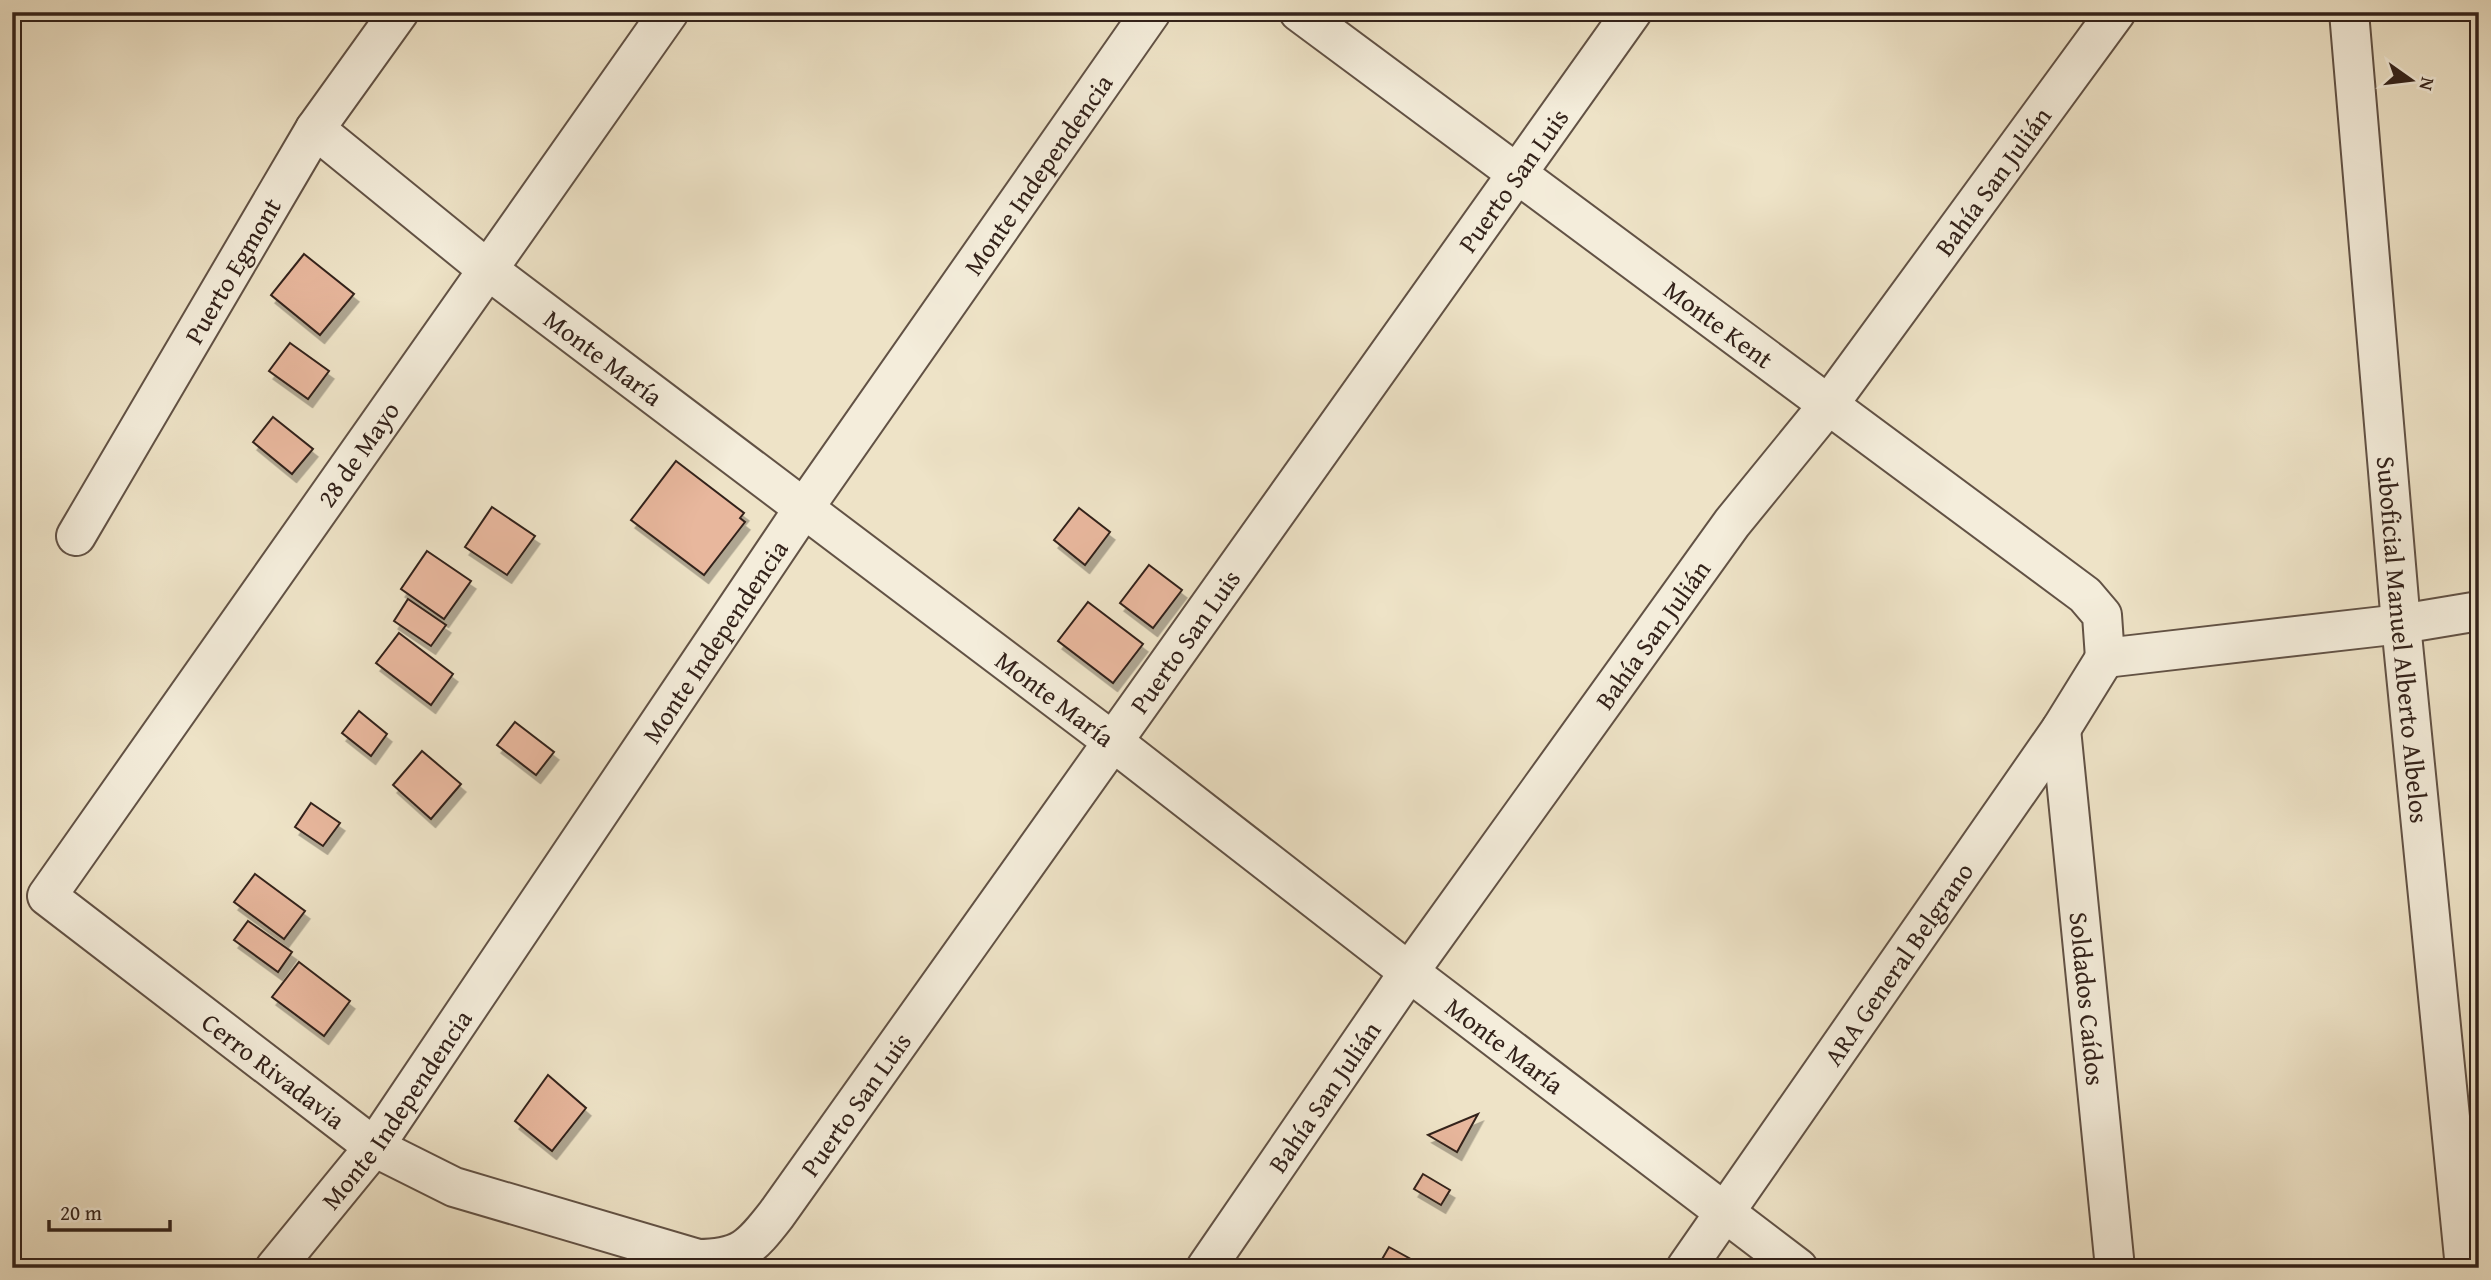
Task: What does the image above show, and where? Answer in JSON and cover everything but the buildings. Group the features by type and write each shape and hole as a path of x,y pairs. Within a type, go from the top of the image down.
{"street":[{"name":"Puerto Egmont","path":"76,536 315,130 399,12"},
{"name":"28 de Mayo","path":"47,896 669,12"},
{"name":"Monte Independencia","path":"275,1268 374,1147 804,508 1151,12"},
{"name":"Monte Kent","path":"1298,12 2085,594 2102,615 2105,658"},
{"name":"Puerto San Luis","path":"723,1259 754,1243 776,1215 1632,12"},
{"name":"Bahía San Julián","path":"1206,1268 1409,972 1732,523 1829,404 2116,12"},
{"name":"Suboficial Manuel Alberto Albelos","path":"2349,12 2401,624 2463,1266"},
{"name":"Monte María","path":"315,130 488,269 1112,741 1409,972 1798,1268"},
{"path":"2105,658 2401,624 2479,611"},
{"name":"ARA General Belgrano","path":"1686,1268 2061,729 2105,658"},
{"name":"Soldados Caídos","path":"2061,729 2115,1268"},
{"name":"Cerro Rivadavia","path":"47,896 374,1147 454,1187 698,1259 723,1259"}]}
